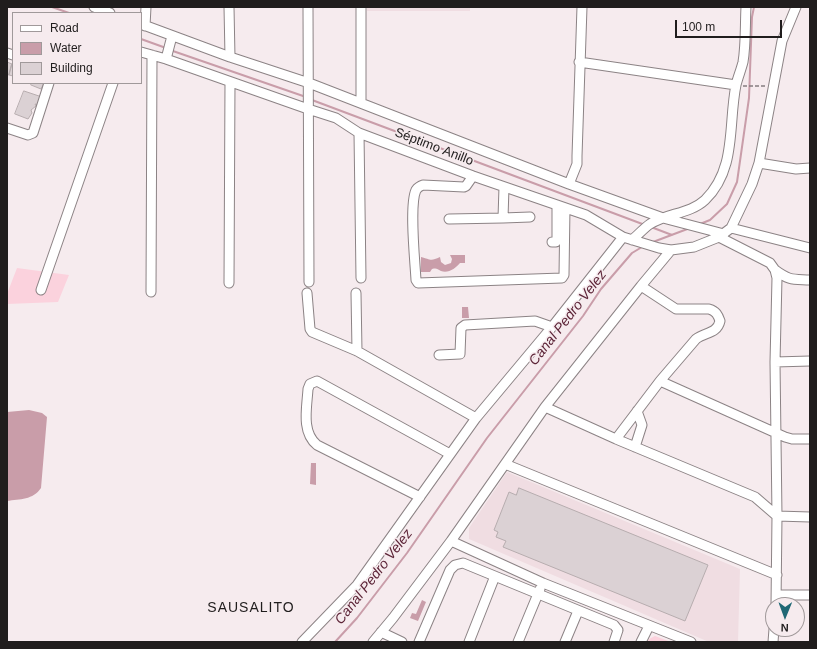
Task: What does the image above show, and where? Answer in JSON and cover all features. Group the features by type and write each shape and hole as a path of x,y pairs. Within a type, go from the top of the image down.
{"street":[{"path":"94,7 107,12"},
{"path":"143,25 146,7"},
{"path":"229,7 230,57"},
{"path":"308,7 309,282"},
{"path":"361,7 361,103"},
{"path":"569,184 577,164 579,62 582,7"},
{"path":"302,642 357,585 476,418 552,327 630,239 651,224 663,218 696,207 714,190 721,179 726,166 729,150 743,62 746,7"},
{"path":"796,7 787,27 781,47 759,163 752,184 731,228 810,248"},
{"name":"Séptimo Anillo","path":"143,25 169,47 230,82 308,100 359,133 473,176 586,215 630,239 671,250 694,247 721,236 731,228"},
{"name":"Séptimo Anillo","path":"142,52 152,55 169,47 230,57 309,83 569,184 663,218 709,230 770,263 775,270 787,278 793,280 810,280"},
{"path":"151,292 152,55"},
{"path":"579,62 740,85"},
{"path":"229,283 230,82"},
{"path":"7,128 28,135 33,133 49,84"},
{"path":"41,290 113,84"},
{"path":"359,133 361,278"},
{"path":"759,163 796,169 810,168"},
{"path":"473,176 464,187 423,185 416,191 413,210 416,280 418,283 562,278 564,275 561,206"},
{"path":"502,218 504,186"},
{"path":"552,242 556,242 557,240 561,206"},
{"path":"449,219 530,217"},
{"path":"374,642 451,541 545,407 671,250"},
{"path":"775,270 777,278 775,362 777,433 777,595 810,595"},
{"path":"616,439 660,381 696,339 703,334 717,329 720,321 717,313 713,310 676,309 641,286"},
{"path":"308,293 311,331 357,351 476,418"},
{"path":"356,293 357,351"},
{"path":"439,355 460,354 461,328 465,325 535,321 552,327"},
{"path":"775,362 810,361"},
{"path":"420,497 317,445 312,441 307,430 308,389 310,384 317,380 450,454"},
{"path":"660,381 785,437 810,439"},
{"path":"545,407 616,439 755,497 777,516 810,517"},
{"path":"635,447 642,425 637,411"},
{"path":"505,464 777,575"},
{"path":"451,541 543,582 649,626 673,639 691,642"},
{"path":"419,642 452,567 458,563 463,563 616,627 618,633 614,642"},
{"path":"468,642 495,576"},
{"path":"518,642 543,582"},
{"path":"565,642 578,611"},
{"path":"641,642 649,626"},
{"path":"381,632 402,642"}],"path":[{"path":"740,85 766,86"}],"shaded area":[{"path":"367,7 470,7 470,11 367,11"},
{"path":"17,268 69,275 58,302 7,304 7,294"},
{"path":"507,472 740,569 738,642 709,642 469,539 469,528"},
{"path":"655,636 671,642 647,642"}],"water":[{"path":"450,255 465,255 465,263 460,263 454,269 446,272 432,269 430,272 421,272 421,257 432,260 440,257 441,262 445,265 451,263 452,259"},
{"path":"462,307 468,307 469,318 462,318"},
{"path":"29,410 42,413 47,417 41,488 30,497 7,501 7,412"},
{"path":"311,463 316,463 316,485 310,484"},
{"path":"422,600 426,602 418,621 410,618 412,613 416,614"}],"building":[{"path":"7,62 12,64 9,75 7,74"},
{"path":"12,64 12,76 9,75"},
{"path":"32,84 44,84 41,89"},
{"path":"24,91 42,97 39,105 35,104 36,106 31,110 32,113 28,119 15,114"},
{"path":"519,488 708,565 685,621 503,547 506,541 496,537 498,532 494,530 509,492 516,495"}],"waterway":[{"path":"52,7 66,12"},
{"name":"Canal Pedro Velez","path":"700,224 710,220 727,204 737,182 749,98 752,17 754,7"},
{"path":"142,39 166,48"},
{"path":"170,50 306,97"},
{"path":"312,100 645,225"},
{"path":"651,227 672,235"},
{"name":"Canal Pedro Velez","path":"653,242 690,228"},
{"name":"Canal Pedro Velez","path":"335,642 357,618 407,553 487,438 583,316 601,289 632,253 642,247"}],"district":[{"name":"SAUSALITO","path":"251,608"}]}
